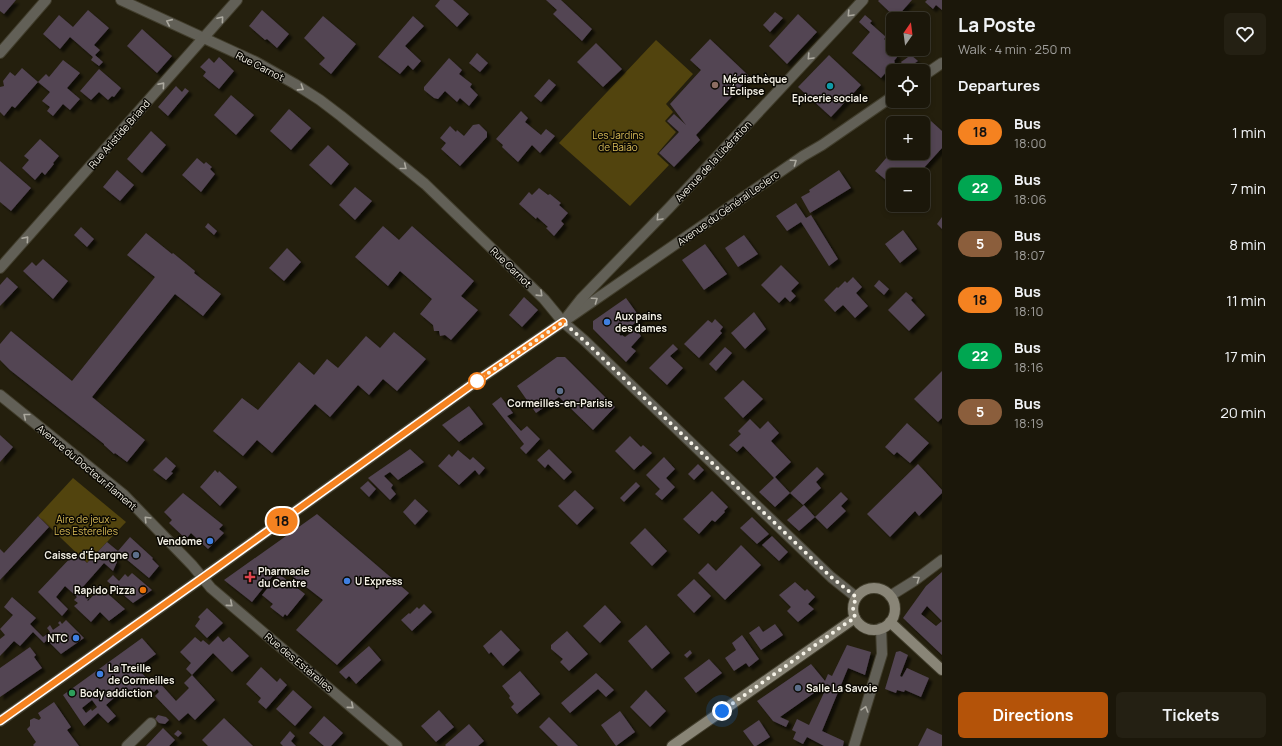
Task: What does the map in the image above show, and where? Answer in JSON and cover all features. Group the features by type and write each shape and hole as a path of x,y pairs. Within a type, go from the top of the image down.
{"main road":[{"path":"873,588 882,590 890,596 893,601 895,612 885,625 871,630 859,624 855,618 853,608 856,597 863,591 873,588"},
{"path":"672,746 855,618"},
{"path":"885,625 942,670"}],"street":[{"path":"0,53 46,0"},
{"name":"Rue Carnot","path":"121,0 256,62 282,77 320,100 425,184 544,299 563,322 590,346 831,577 856,597"},
{"name":"Rue Aristide Briand","path":"0,268 237,0"},
{"name":"Avenue de la Libération","path":"563,322 576,304 669,208 863,0"},
{"path":"930,71 942,63"},
{"name":"Avenue du Général Leclerc","path":"0,721 481,378 803,156 822,145 886,101"},
{"name":"Avenue du Docteur Flament","path":"0,395 124,495 203,577"},
{"path":"890,596 914,581 942,560"},
{"name":"Rue des Estérelles","path":"203,577 211,588 397,746"},
{"path":"854,746 882,654 885,625"},
{"path":"127,746 151,723"}],"green space":[{"name":"Les Jardins de Baião","path":"656,40 693,74 666,104 673,112 665,121 676,132 657,154 669,165 630,206 559,143"},
{"name":"Aire de jeux - Les Esterelles","path":"73,478 126,522 87,563 38,516"}],"building":[{"path":"0,0 16,0 4,14 0,11"},
{"path":"440,0 453,0 469,14 457,27 435,6"},
{"path":"546,0 561,0 592,29 582,41 553,14 557,10"},
{"path":"912,0 901,12 890,12 878,1"},
{"path":"927,0 942,0 942,10 936,5 933,9 925,2"},
{"path":"88,10 109,28 94,45 100,50 95,55 103,62 99,66 91,60 93,57 70,37 60,49 43,34 59,15 73,27"},
{"path":"262,10 289,34 277,48 249,26"},
{"path":"775,12 783,18 770,32 763,25"},
{"path":"798,14 817,32 787,64 769,46"},
{"path":"865,15 872,21 870,23 886,37 884,39 886,41 886,56 898,56 893,64 886,64 886,72 881,78 852,53 870,32 859,22"},
{"path":"323,16 356,44 331,74 319,64 325,58 304,38"},
{"path":"413,16 424,26 405,46 421,61 413,70 408,65 400,74 378,57"},
{"path":"142,29 172,56 157,73 127,46"},
{"name":"Médiathèque L'Éclipse","path":"710,39 750,77 696,135 700,140 674,167 659,153 679,132 667,121 674,114 686,125 670,104 701,70 690,60"},
{"path":"596,43 622,69 603,87 577,62"},
{"path":"477,53 488,63 480,72 469,63"},
{"name":"Epicerie sociale","path":"829,55 861,85 831,117 798,87"},
{"path":"910,56 912,56 918,61 914,64 902,64 901,62"},
{"path":"219,57 234,71 219,89 203,76 206,72 200,67 209,58 214,63"},
{"path":"449,58 462,70 459,74 472,84 470,87 478,95 469,106 460,98 457,102 445,91 438,99 434,98 424,90 424,87"},
{"path":"63,60 80,73 67,88 80,99 70,110 63,104 53,116 47,111 50,107 42,101 50,92 38,82 46,74 49,77"},
{"path":"22,68 38,82 15,108 12,106 4,116 0,112 0,87 4,86 3,81 10,72 15,76"},
{"path":"99,69 121,88 114,97 112,96 108,100 99,92 91,100 80,91"},
{"path":"549,79 556,85 541,102 534,96"},
{"path":"176,86 182,92 185,88 189,91 168,116 158,107"},
{"path":"231,95 254,115 236,135 214,115"},
{"path":"289,109 311,128 291,150 270,131"},
{"path":"521,111 528,118 525,122 541,135 546,129 555,136 540,153 532,145 518,162 496,139"},
{"path":"931,121 942,131 942,148 924,168 886,168 886,180 875,171 886,158 886,160 930,160"},
{"path":"479,124 487,132 487,137 460,166 441,149 446,143 440,138 450,126 456,132 457,130 464,136 473,125"},
{"path":"151,131 166,145 142,173 127,159"},
{"path":"40,139 59,156 45,175 42,172 35,180 22,168 29,160 24,156"},
{"path":"328,145 349,164 331,185 309,165"},
{"path":"197,158 204,164 206,162 212,167 210,169 215,174 201,192 182,175"},
{"path":"0,161 31,188 11,211 0,202"},
{"path":"117,170 134,185 120,201 103,187"},
{"path":"839,170 851,188 810,213 801,197"},
{"path":"355,187 372,201 355,220 339,205"},
{"path":"539,188 548,195 550,194 561,203 559,205 568,213 561,221 564,224 554,236 546,228 548,227 519,204 529,192 532,195"},
{"path":"796,203 806,218 811,215 838,259 829,266 801,222 787,231 776,216"},
{"path":"942,217 942,229 937,224"},
{"path":"208,223 217,231 214,235 205,227"},
{"path":"383,226 399,240 412,226 474,281 461,296 478,310 451,340 445,335 440,336 439,331 434,331 433,325 420,314 432,299 400,271 388,286 355,257"},
{"path":"81,227 94,239 87,247 74,235"},
{"path":"903,230 917,249 900,263 885,244"},
{"path":"146,233 172,254 173,253 195,271 194,273 221,294 203,316 175,294 92,397 145,440 127,462 115,453 114,454 104,444 10,370 0,360 0,344 11,331 72,381 155,277 127,255"},
{"path":"744,235 758,254 738,267 725,248"},
{"path":"705,244 727,274 704,290 682,260"},
{"path":"287,248 301,262 284,281 269,268"},
{"path":"43,259 68,281 53,299 23,271 32,262 36,266"},
{"path":"781,265 799,283 791,291 796,296 790,302 785,297 779,303 761,285"},
{"path":"7,277 18,287 0,306 0,285"},
{"path":"853,277 862,287 856,293 868,306 855,318 843,305 835,312 824,300 837,287 838,288 845,281 847,283"},
{"path":"879,280 889,289 884,295 874,286"},
{"path":"906,292 913,298 911,300 925,315 909,331 888,310"},
{"path":"524,297 538,310 522,327 509,315"},
{"path":"626,298 641,319 619,334 625,337 636,329 641,336 631,347 636,351 626,362 593,329 593,321"},
{"path":"754,312 766,329 745,349 731,333"},
{"path":"715,319 723,327 720,331 722,333 699,358 684,344 708,320 712,323"},
{"path":"394,332 426,359 397,391 383,379 369,395 358,385 330,417 315,404 272,453 257,440 243,456 213,431 242,398 258,410 299,362 314,375 327,359 338,368 366,336 380,348"},
{"path":"673,344 678,349 670,356 683,368 667,385 649,368"},
{"path":"725,347 732,353 716,371 709,364"},
{"name":"Cormeilles-en-Parisis","path":"557,357 565,357 615,407 593,430 559,397 536,413 517,386"},
{"path":"942,371 942,418 938,422 914,399"},
{"path":"743,380 763,399 743,418 724,398"},
{"path":"501,397 513,413 507,416 521,431 527,426 540,439 526,454 520,448 524,444 492,404"},
{"path":"469,406 483,424 459,442 442,425"},
{"path":"750,419 760,429 768,421 779,433 771,441 791,462 775,477 790,493 775,507 759,492 774,478 743,446 737,452 729,445 741,434 738,431"},
{"path":"907,423 929,443 910,463 897,452 894,455 885,447"},
{"path":"0,435 13,447 0,462"},
{"path":"630,436 641,447 643,445 652,453 634,470 615,451"},
{"path":"410,449 424,462 398,480 390,472 384,476 393,485 391,488 396,494 390,500 368,478"},
{"path":"549,449 572,472 564,480 548,464 545,468 537,460"},
{"path":"458,450 470,460 473,457 485,468 479,475 475,470 459,485 438,466 449,454 452,457"},
{"path":"166,457 176,466 171,472 173,473 166,480 153,470"},
{"path":"664,457 675,469 666,478 675,487 662,500 655,494 660,489 646,475"},
{"path":"698,464 704,470 694,480 688,474"},
{"path":"918,464 942,490 942,493 919,516 915,511 890,537 867,514"},
{"path":"817,467 824,474 816,482 821,488 803,505 790,493"},
{"path":"215,470 218,473 219,471 237,487 220,506 200,487"},
{"path":"368,481 376,489 369,497 360,488"},
{"path":"636,482 640,486 624,502 620,498"},
{"path":"575,490 594,508 577,525 558,506"},
{"path":"712,491 728,507 715,522 712,520 699,534 683,519"},
{"path":"841,492 848,499 841,506 846,511 827,529 815,517"},
{"path":"183,493 223,525 219,529 224,533 208,549 191,533 186,539 169,523 172,520 164,512"},
{"path":"415,499 428,511 415,525 403,512"},
{"path":"804,505 815,517 799,531 787,520"},
{"name":"U Express","path":"317,514 409,593 337,665 296,630 323,600 283,569 279,574 276,572 252,602 224,580"},
{"path":"38,516 49,527 0,580 0,549 4,553"},
{"path":"752,517 769,534 757,544 740,528"},
{"path":"645,528 667,551 652,566 630,543"},
{"path":"772,536 788,552 779,561 762,545"},
{"path":"130,537 153,558 152,559 159,566 149,578 119,553 114,558 117,562 113,571 104,563 81,589 90,598 87,600 88,601 99,589 105,594 106,592 125,609 109,621 100,612 91,622 74,606 78,603 74,600 77,597 65,586 56,597 68,609 62,616 38,592 76,552 87,563 107,542 118,551"},
{"path":"741,545 761,565 725,600 698,573 708,563 716,571"},
{"path":"942,572 942,621 942,655 903,618 926,586","holes":["927,606 942,621 936,626 921,614"]},
{"path":"132,573 152,590 133,603 107,581 113,575 119,581 125,574 128,577"},
{"path":"279,574 305,594 287,616 285,614 283,617 270,607 273,604 262,595"},
{"path":"694,579 711,596 694,613 677,595"},
{"path":"795,582 805,591 807,589 815,597 808,604 814,609 798,622 787,611 791,607 779,595"},
{"path":"12,597 36,618 30,624 43,637 50,632 47,628 50,625 53,630 60,625 58,623 60,621 62,624 66,620 84,638 61,654 47,640 44,643 33,632 20,646 14,641 0,656 0,639 5,635 0,629 13,615 4,607"},
{"path":"424,604 432,612 412,631 401,620 417,607 419,609"},
{"path":"605,605 621,622 600,643 583,626"},
{"path":"207,608 223,623 207,638 195,626 200,619 198,617"},
{"path":"775,624 783,635 761,650 749,633 759,626 763,632"},
{"path":"646,625 670,653 652,669 628,641"},
{"path":"501,630 520,650 503,666 491,652 489,654 483,646"},
{"path":"567,631 588,654 569,671 560,662 563,659 551,649 551,645"},
{"path":"742,635 759,659 749,667 746,663 734,671 725,658 736,650 732,643"},
{"path":"218,636 223,642 229,637 249,656 232,672 213,653 192,675 186,669 191,663 180,652 195,637 201,642 203,640 209,645"},
{"path":"142,638 156,654 137,668 153,685 158,681 176,701 189,688 184,683 192,675 215,700 195,720 188,713 179,721 155,696 159,692 157,689 154,692 150,689 147,692 144,689 136,697 126,687 106,705 116,716 108,723 98,713 84,726 63,695","holes":["92,700 97,707 86,713 82,708"]},
{"name":"Salle La Savoie","path":"847,645 871,652 865,675 848,668 822,731 844,741 843,746 824,746 807,737 803,744 793,739 796,732 792,730 797,719 809,725 828,684 780,717 789,721 786,727 773,721 757,701 811,664 825,681 828,674 832,676"},
{"path":"369,646 381,660 356,684 349,676 346,679 339,672"},
{"path":"30,647 36,655 34,657 42,668 0,697 0,668"},
{"path":"690,650 692,653 687,658 684,655"},
{"path":"900,651 908,655 900,676 902,677 907,668 929,678 921,697 905,690 904,692 897,690 896,693 885,689 896,652"},
{"path":"709,659 722,673 696,693 684,678"},
{"path":"261,667 277,682 280,678 287,685 266,709 258,702 261,698 246,684"},
{"path":"520,671 540,694 517,714 511,707 514,704 509,698 510,696 502,686"},
{"path":"596,673 614,690 606,697 598,689 570,713 561,703"},
{"path":"293,690 312,707 295,726 276,709"},
{"path":"646,690 666,711 650,727 630,707"},
{"path":"54,702 71,727 67,730 79,746 33,745 36,742 27,729 30,726 30,720 34,718 39,720 41,718 38,713"},
{"path":"439,710 454,727 436,742 421,726"},
{"path":"620,711 635,732 616,746 601,725"},
{"path":"158,715 166,717 169,720 165,724 159,723 155,719"},
{"path":"324,716 343,733 331,746 324,746 309,733"},
{"path":"549,717 578,746 558,746 539,727"},
{"path":"224,718 253,746 208,746 202,740"},
{"path":"759,720 770,737 754,746 743,731"},
{"path":"469,724 484,741 478,746 445,745"},
{"path":"163,728 175,740 169,746 146,746"},
{"path":"927,728 942,735 942,746 918,746"},
{"path":"178,730 182,733 178,737 174,734"},
{"path":"290,731 295,736 291,741 296,746 283,746 280,743"}],"bus line":[{"name":"18","path":"0,721 543,334 563,322"}],"place":[{"name":"Médiathèque L'Éclipse","path":"715,85"},
{"name":"Epicerie sociale","path":"830,86"},
{"name":"Aux pains des dames","path":"607,322"},
{"name":"Cormeilles-en-Parisis","path":"560,391"},
{"name":"Vendôme","path":"210,541"},
{"name":"Caisse d'Épargne","path":"136,555"},
{"name":"Pharmacie du Centre","path":"250,577"},
{"name":"U Express","path":"347,581"},
{"name":"Rapido Pizza","path":"143,590"},
{"name":"NTC","path":"76,638"},
{"name":"La Treille de Cormeilles","path":"100,674"},
{"name":"Salle La Savoie","path":"798,688"},
{"name":"Body addiction","path":"72,693"}],"route":[{"path":"477,381 543,334 563,322 584,340 831,577 856,597 853,608 855,618 722,711"}]}
